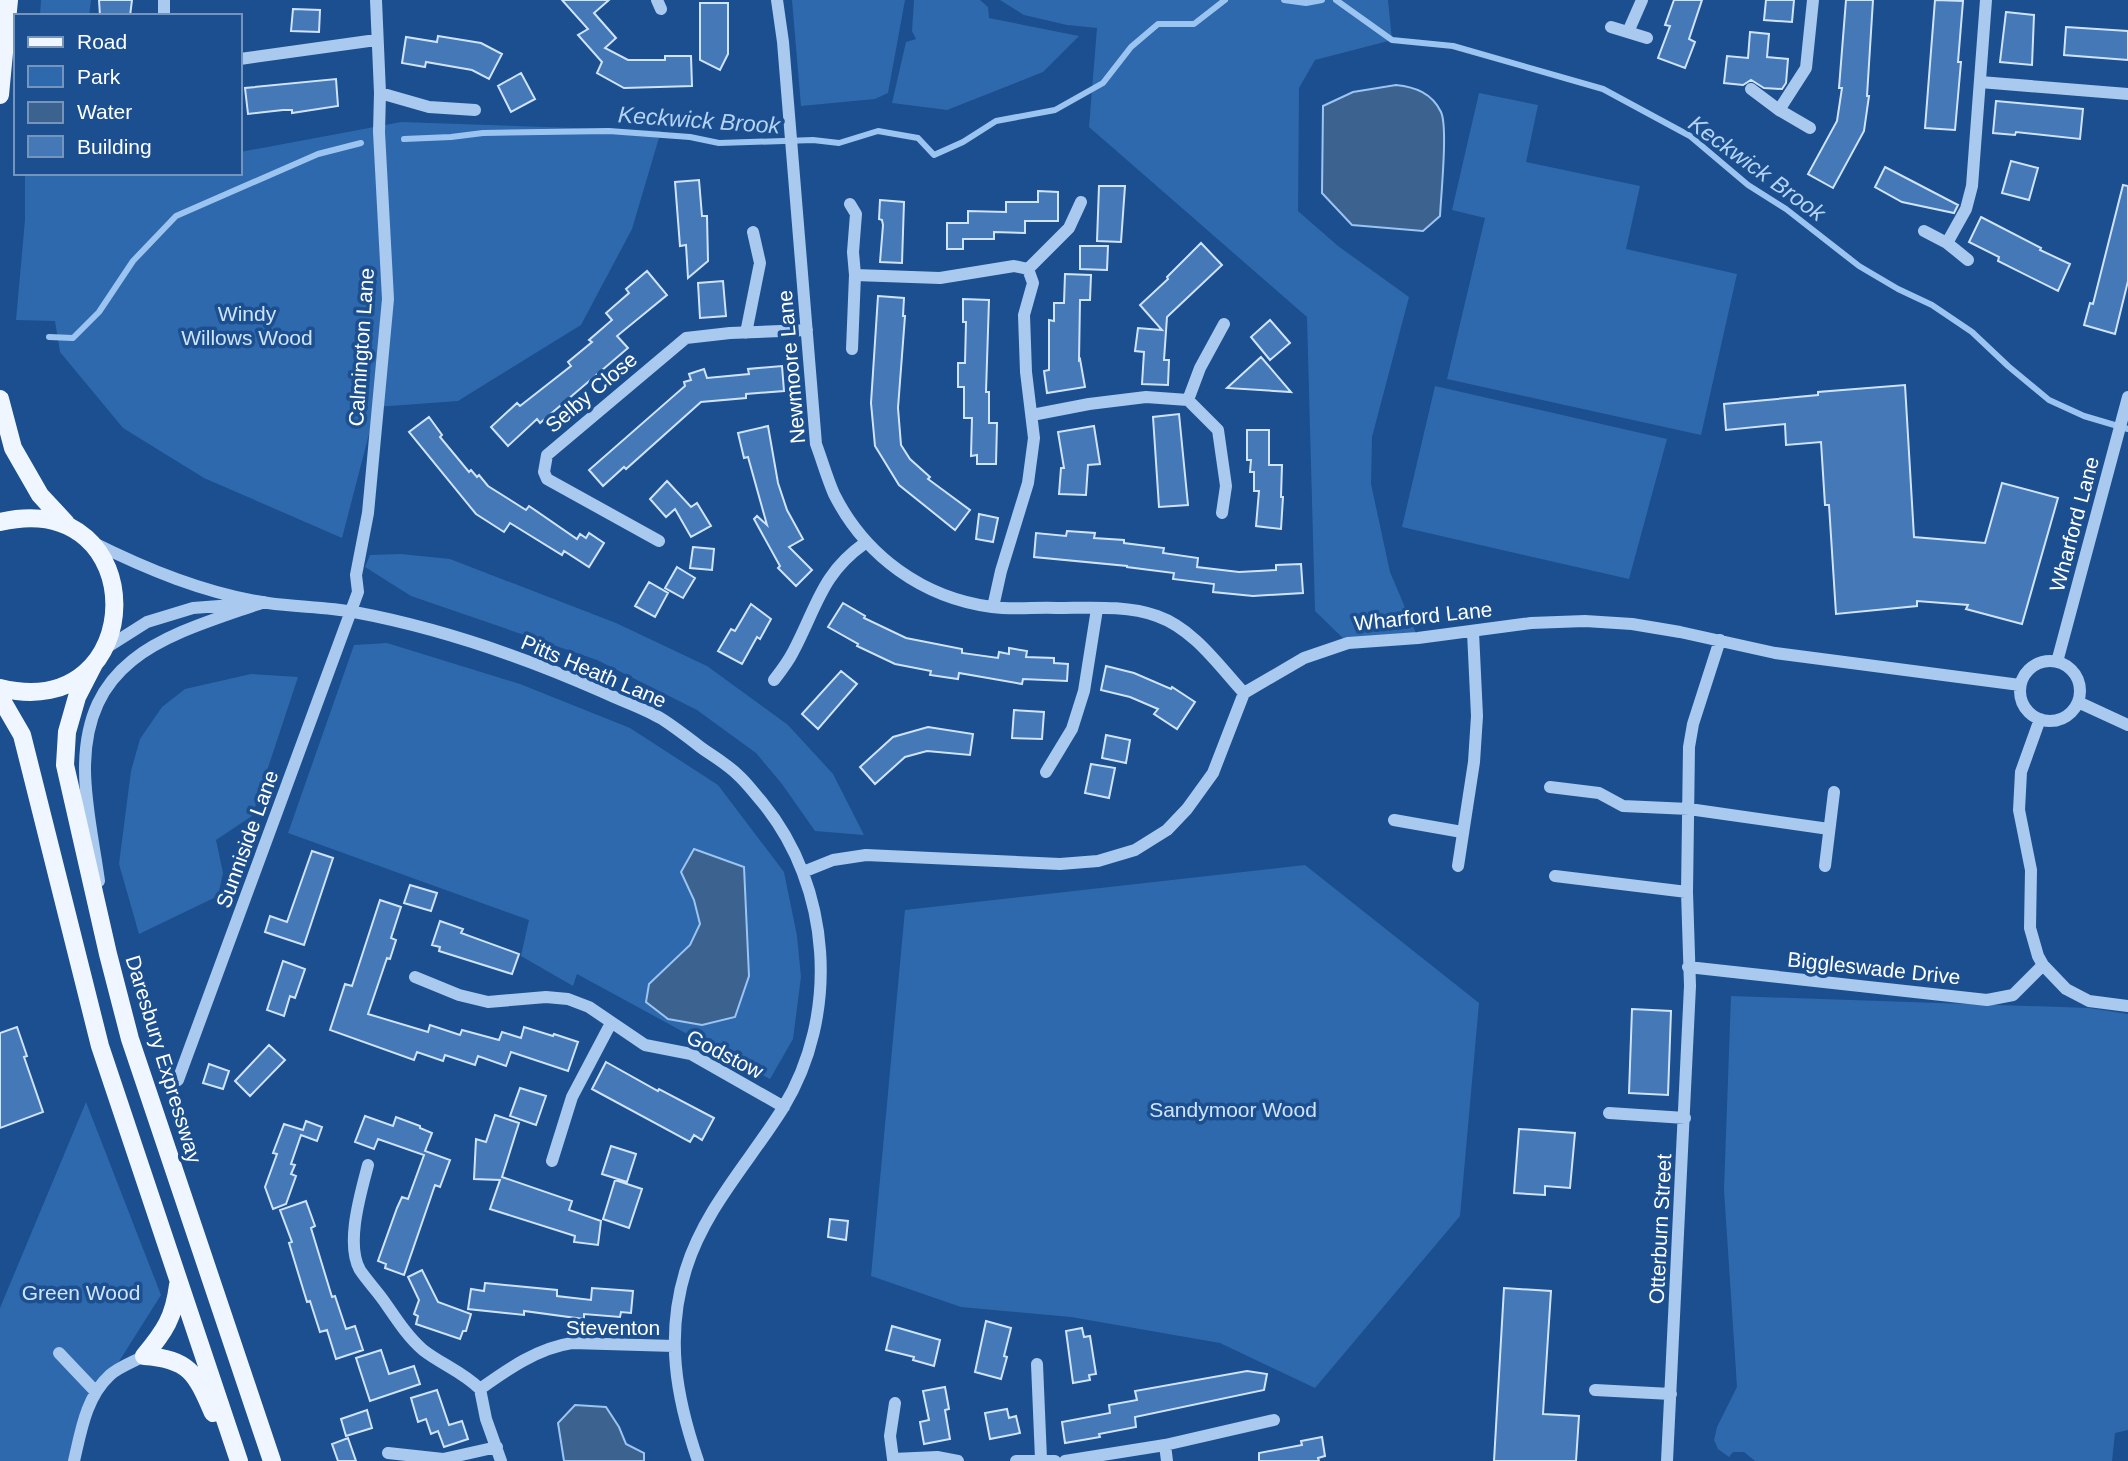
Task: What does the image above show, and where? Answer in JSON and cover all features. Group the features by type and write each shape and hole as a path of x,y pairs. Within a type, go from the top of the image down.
{"main road":[{"path":"0,95 9,0"},
{"path":"0,398 13,448 40,495 70,527 87,539 105,562 115,590 115,619 106,648 93,664 72,681 47,691 20,693 0,688"},
{"path":"0,522 21,517 46,518 70,527"},
{"name":"Daresbury Expressway","path":"93,664 77,697 67,732 65,765 130,1039 272,1461"},
{"path":"0,697 22,735 100,1046 239,1461"},
{"path":"144,1356 166,1330 175,1307 179,1279"},
{"path":"144,1356 163,1357 192,1372 203,1390 233,1461"}],"street":[{"name":"Calmington Lane","path":"352,611 358,593 356,575 368,513 388,299 379,132 376,0"},
{"name":"Newmoore Lane","path":"777,0 793,154 816,444 834,494 866,543 887,563 914,581 950,597 993,607 1128,609 1158,616 1181,629 1203,648 1244,693"},
{"path":"1628,32 1642,0"},
{"path":"1779,110 1806,68 1814,0"},
{"path":"1947,243 1966,209 1972,186 1986,0"},
{"path":"1611,27 1647,38"},
{"path":"242,59 376,40"},
{"path":"1980,82 2128,94"},
{"path":"1751,89 1810,128"},
{"path":"380,93 429,107 475,110"},
{"path":"1028,269 1069,228 1081,202"},
{"path":"850,204 856,214 852,349"},
{"path":"1924,231 1947,243 1968,260"},
{"path":"746,333 760,263 752,232"},
{"path":"855,275 940,278 1014,266 1028,269"},
{"path":"993,607 1028,483 1034,438 1026,372 1024,315 1033,283 1028,269"},
{"path":"1188,400 1200,368 1224,324"},
{"name":"Selby Close","path":"659,541 547,479 544,472 547,454 686,338 807,330"},
{"path":"1032,415 1146,397 1188,400 1218,430 1226,486 1222,513"},
{"name":"Wharford Lane","path":"2057,662 2128,397"},
{"name":"Pitts Heath Lane","path":"87,539 128,560 183,582 264,602 352,611 425,628 494,649 569,677 659,717 739,775 773,816 803,872 818,919 822,972 817,1024 803,1068 784,1107 732,1180 705,1225 686,1270 675,1322 676,1383 698,1461"},
{"path":"774,680 792,653 822,589 847,556 866,543"},
{"path":"108,954 85,770 90,727 102,693 120,669 148,648 185,630 264,602"},
{"name":"Pitts Heath Lane","path":"106,648 147,622 192,608 264,602"},
{"path":"1046,772 1072,729 1084,691 1097,609"},
{"name":"Sunniside Lane","path":"178,1080 352,611"},
{"name":"Wharford Lane","path":"1244,693 1304,658 1348,643 1418,639 1531,623 1585,621 1632,624 1775,653 2020,685"},
{"path":"1458,866 1474,762 1476,728 1473,632"},
{"path":"1688,967 1689,747 1693,724 1720,640"},
{"path":"2057,662 2074,673 2079,682 2078,702 2066,716 2049,721 2040,719 2032,715 2022,702 2020,685 2024,676 2038,663 2057,662"},
{"path":"803,872 833,860 866,855 1060,864 1098,862 1135,850 1167,830 1187,810 1213,773 1244,693"},
{"path":"2078,702 2128,725"},
{"path":"2040,719 2021,772 2019,810 2031,870 2030,928 2043,965 2066,989 2089,1001 2128,1006"},
{"path":"1550,787 1599,793 1623,806 1689,809 1829,829"},
{"path":"1825,866 1833,792"},
{"path":"1394,820 1462,832"},
{"path":"1555,877 1687,892"},
{"name":"Biggleswade Drive","path":"1688,967 1987,1000 2012,995 2043,965"},
{"name":"Otterburn Street","path":"1667,1461 1685,1118 1688,967"},
{"name":"Godstow","path":"415,977 459,995 488,1002 546,997 568,999 589,1007 645,1045 691,1054 784,1107"},
{"path":"552,1161 572,1097 611,1023"},
{"path":"1609,1113 1685,1118"},
{"path":"368,1165 359,1198 355,1231 354,1251 359,1268 408,1335 424,1350 471,1380 480,1389 486,1419 501,1461"},
{"name":"Steventon","path":"480,1389 545,1349 557,1345 572,1343 674,1346"},
{"path":"59,1353 96,1392"},
{"path":"74,1461 84,1416 96,1392 111,1374 144,1356"},
{"path":"1037,1364 1041,1459"},
{"path":"1595,1390 1671,1394"},
{"path":"895,1403 890,1436 894,1459 937,1457 958,1461"},
{"path":"1065,1461 1165,1445 1274,1420"},
{"path":"1165,1445 1167,1461"},
{"path":"388,1453 443,1459 497,1447"},
{"path":"1016,1461 1055,1461"}],"green space":[{"path":"41,0 91,0 89,14 40,14"},
{"path":"792,0 905,0 888,93 875,99 801,106"},
{"path":"914,0 980,0 988,7 989,18 1079,36 1043,72 947,110 892,103 906,42 916,39 912,31"},
{"path":"1000,0 1388,0 1392,40 1315,60 1299,88 1298,211 1338,246 1409,297 1372,437 1371,484 1390,572 1418,638 1348,643 1315,611 1307,317 1089,127 1097,28 1067,25 1024,15"},
{"path":"1479,93 1538,105 1526,162 1640,186 1626,249 1737,274 1701,435 1447,379 1485,218 1452,210"},
{"name":"Windy Willows Wood","path":"401,122 661,131 632,229 581,325 458,401 376,407 342,538 204,478 123,428 60,352 55,321 16,320 25,220 25,175 242,175 242,152"},
{"path":"1435,386 1667,439 1629,579 1402,527"},
{"path":"401,554 450,559 616,623 707,666 788,725 833,774 864,835 815,831 756,753 697,710 597,660 411,596 365,567 370,555"},
{"path":"387,643 520,684 630,728 718,785 784,872 797,936 801,977 793,1039 770,1079 577,974 573,986 521,956 529,920 288,833 354,645"},
{"path":"251,674 298,677 252,816 216,840 223,873 218,896 139,934 119,864 131,771 140,739 162,707 185,689"},
{"name":"Sandymoor Wood","path":"1305,865 1479,1003 1460,1216 1315,1388 1220,1343 1071,1317 961,1307 871,1276 905,910"},
{"path":"1731,996 2089,1008 2128,1014 2128,1430 2115,1433 2112,1461 1755,1461 1744,1452 1733,1452 1729,1457 1718,1449 1714,1440 1717,1427 1737,1387 1724,1190"},
{"name":"Green Wood","path":"86,1102 161,1295 111,1374 96,1392 74,1461 0,1461 0,1308"}],"water":[{"path":"1396,85 1416,89 1428,96 1437,105 1443,120 1440,216 1423,231 1352,225 1322,193 1323,106 1353,92"},
{"path":"694,849 744,867 749,976 735,1017 702,1025 668,1019 646,1002 649,984 690,945 700,924 694,900 681,872"},
{"path":"575,1405 606,1407 626,1444 644,1453 644,1461 564,1461 558,1423"}],"building":[{"path":"99,0 132,0 130,14 100,14"},
{"path":"562,0 609,0 594,13 616,38 605,48 628,60 665,60 665,56 691,56 692,86 624,88 597,73 602,62 578,35 588,29"},
{"path":"1674,0 1702,0 1689,39 1695,42 1685,68 1658,58 1670,26 1665,25"},
{"path":"1766,0 1794,0 1792,22 1764,20"},
{"path":"1846,0 1873,0 1869,96 1864,131 1833,188 1808,174 1837,121 1842,88 1839,88"},
{"path":"1935,0 1963,1 1955,130 1925,128"},
{"path":"700,3 728,3 728,54 720,70 700,60"},
{"path":"293,9 320,10 319,32 291,31"},
{"path":"2006,12 2034,15 2032,65 2000,62"},
{"path":"2066,27 2128,31 2128,60 2064,55"},
{"path":"1750,32 1769,34 1767,57 1788,59 1786,83 1782,89 1764,88 1751,80 1743,85 1724,83 1727,56 1748,58"},
{"path":"438,36 481,43 502,54 489,79 472,70 426,62 425,67 402,63 406,37 437,42"},
{"path":"521,73 535,99 511,112 498,86"},
{"path":"336,79 338,106 292,113 292,110 283,110 248,114 245,88"},
{"path":"1996,101 2083,109 2080,139 2016,132 2015,135 1993,133"},
{"path":"2011,161 2038,168 2029,200 2002,193"},
{"path":"1885,167 1958,205 1954,213 1902,202 1875,187"},
{"path":"699,180 702,216 707,216 708,261 688,278 686,245 680,246 675,182"},
{"path":"2123,185 2128,186 2128,281 2115,334 2084,325 2090,303 2093,304"},
{"path":"1099,186 1125,186 1121,242 1097,241"},
{"path":"1038,191 1058,192 1058,221 1025,221 1025,233 994,232 994,239 963,239 963,249 947,249 947,223 968,223 968,211 1006,212 1006,202 1038,202"},
{"path":"880,200 904,202 902,263 880,262 883,225 879,219"},
{"path":"1981,217 2070,264 2058,291 1998,261 1999,257 1969,242"},
{"path":"1201,243 1222,265 1167,317 1164,360 1169,360 1168,385 1142,384 1144,352 1135,351 1138,328 1162,330 1140,305"},
{"path":"1080,246 1108,246 1107,270 1080,269"},
{"path":"647,271 667,295 617,336 628,348 540,423 537,419 508,446 491,427 517,403 520,406 571,366 568,362 592,342 589,340 612,320 606,313 629,293 626,289"},
{"path":"1065,274 1091,275 1090,300 1080,300 1079,360 1085,387 1047,393 1044,371 1049,370 1049,320 1054,321 1054,303 1064,303"},
{"path":"723,281 726,316 700,318 698,283"},
{"path":"878,296 904,298 898,408 901,445 910,459 930,477 928,479 970,510 955,530 899,485 875,446 871,403"},
{"path":"963,299 989,300 986,392 989,392 989,423 997,423 996,464 977,464 977,455 971,456 972,418 964,418 964,387 958,387 958,363 965,363 966,322 963,322"},
{"path":"1270,320 1290,343 1270,360 1251,337"},
{"path":"1261,357 1291,392 1227,388"},
{"path":"782,366 784,391 701,402 603,486 589,470 685,386 684,382 691,380 689,374 704,369 707,378 749,374 748,369"},
{"path":"1905,385 1914,537 1985,543 2002,483 2058,498 2022,624 1966,609 1968,605 1917,601 1917,606 1836,614 1829,505 1825,505 1821,442 1786,445 1785,424 1726,430 1724,404 1818,395 1818,392"},
{"path":"1179,414 1188,505 1159,507 1153,417"},
{"path":"429,417 442,435 440,437 469,472 471,470 477,477 479,475 488,486 526,510 529,506 577,539 580,534 586,538 589,533 604,543 589,567 564,551 562,555 510,523 504,532 476,514 409,432"},
{"path":"768,426 778,483 787,510 803,539 789,547 812,570 796,586 778,568 780,566 754,519 757,516 767,525 748,457 744,458 738,433"},
{"path":"1094,426 1100,464 1088,465 1086,495 1059,494 1061,468 1064,468 1058,432"},
{"path":"1247,430 1269,430 1269,465 1282,465 1281,529 1256,526 1259,491 1254,491 1254,472 1250,472 1251,460 1247,460"},
{"path":"667,481 691,507 697,503 711,526 691,537 675,509 666,517 650,499"},
{"path":"979,514 998,518 993,542 976,539"},
{"path":"1067,531 1095,533 1094,538 1124,540 1124,543 1164,548 1163,553 1198,558 1197,567 1239,572 1276,570 1276,565 1301,564 1303,593 1253,596 1213,592 1214,584 1173,579 1174,573 1034,557 1036,533 1066,536"},
{"path":"693,547 714,549 712,570 690,568"},
{"path":"677,567 695,578 683,598 665,588"},
{"path":"649,582 668,593 655,617 635,606"},
{"path":"843,603 865,616 864,618 906,638 962,649 962,653 998,658 999,652 1009,654 1009,648 1027,651 1026,657 1054,658 1054,663 1068,664 1067,681 1023,679 1022,684 959,673 958,679 930,675 931,671 895,664 857,646 858,644 828,627"},
{"path":"751,604 771,619 742,664 718,651 731,629 735,631"},
{"path":"1106,666 1134,673 1171,689 1172,687 1195,702 1177,729 1154,714 1158,709 1130,697 1101,690"},
{"path":"841,671 857,684 818,729 802,714"},
{"path":"1014,710 1044,712 1042,739 1012,738"},
{"path":"928,727 973,734 970,755 927,751 905,757 875,784 860,767 893,737"},
{"path":"1106,735 1130,740 1126,763 1102,758"},
{"path":"1091,764 1115,768 1109,798 1085,793"},
{"path":"312,851 333,858 304,945 265,932 270,916 287,922"},
{"path":"410,885 437,893 431,911 404,903"},
{"path":"380,900 401,907 391,938 396,940 368,1014 428,1032 430,1025 460,1035 462,1030 499,1040 502,1032 521,1038 524,1027 553,1036 554,1034 578,1042 568,1071 511,1052 506,1066 478,1056 475,1065 445,1055 443,1061 417,1052 414,1060 330,1030 345,984 352,986"},
{"path":"440,921 463,929 461,933 519,954 512,974 439,951 440,947 432,945"},
{"path":"283,961 305,969 295,998 290,996 284,1016 267,1010"},
{"path":"1632,1009 1671,1011 1668,1095 1629,1093"},
{"path":"17,1027 43,1112 0,1128 0,1033"},
{"path":"269,1045 285,1060 250,1096 235,1081"},
{"path":"606,1062 714,1118 702,1140 694,1135 690,1142 592,1089"},
{"path":"209,1064 229,1071 223,1089 203,1083"},
{"path":"520,1088 546,1096 536,1125 510,1116"},
{"path":"495,1115 519,1123 502,1177 572,1201 569,1210 601,1221 598,1245 574,1242 575,1236 490,1209 500,1180 474,1179 476,1139 486,1142"},
{"path":"365,1116 393,1126 396,1117 420,1126 432,1133 425,1151 450,1160 440,1187 435,1185 404,1275 385,1268 386,1264 378,1261 397,1208 402,1197 408,1199 424,1155 378,1139 374,1149 355,1142"},
{"path":"306,1121 322,1127 317,1141 301,1135 291,1164 295,1165 291,1174 296,1176 286,1204 273,1209 265,1187 277,1154 273,1153 284,1124 303,1130"},
{"path":"1519,1129 1575,1133 1570,1188 1545,1186 1545,1195 1514,1193"},
{"path":"611,1146 636,1154 627,1182 602,1174"},
{"path":"615,1180 642,1189 629,1228 603,1219"},
{"path":"306,1201 315,1226 311,1228 332,1297 335,1296 346,1329 355,1326 363,1350 336,1359 327,1330 320,1332 310,1301 307,1302 289,1243 292,1242 280,1210"},
{"path":"830,1219 848,1221 846,1240 828,1237"},
{"path":"422,1270 438,1302 471,1314 466,1331 463,1331 460,1339 416,1324 418,1316 414,1314 419,1300 408,1277"},
{"path":"485,1283 557,1290 557,1296 591,1300 592,1288 633,1291 631,1313 621,1312 620,1317 584,1314 584,1319 524,1311 524,1315 468,1309 471,1289 484,1291"},
{"path":"1504,1288 1551,1291 1543,1414 1579,1416 1576,1461 1494,1461"},
{"path":"986,1321 1011,1328 1001,1379 975,1372"},
{"path":"892,1326 940,1340 934,1366 913,1360 914,1357 886,1350"},
{"path":"1082,1328 1084,1337 1090,1336 1096,1374 1089,1375 1090,1380 1073,1383 1066,1331"},
{"path":"381,1350 389,1374 414,1366 420,1384 370,1401 356,1358"},
{"path":"1247,1371 1267,1374 1264,1390 1135,1417 1136,1427 1065,1443 1062,1422 1110,1413 1109,1405 1137,1400 1135,1391"},
{"path":"945,1387 949,1409 945,1410 950,1439 924,1444 920,1422 929,1420 923,1391"},
{"path":"437,1390 449,1425 462,1421 468,1439 444,1447 438,1431 431,1434 426,1419 418,1422 411,1398"},
{"path":"1007,1409 1009,1418 1016,1416 1020,1433 990,1439 985,1413"},
{"path":"367,1410 372,1428 346,1436 341,1419"},
{"path":"1322,1437 1325,1456 1318,1458 1319,1461 1259,1461 1259,1453 1302,1445 1301,1441"},
{"path":"348,1438 356,1461 338,1461 332,1444"}],"waterway":[{"name":"Keckwick Brook","path":"404,139 483,133 609,131 690,137 719,143 813,140 839,143 878,131 918,138 934,155 963,142 996,121 1055,110 1103,83 1131,47 1158,24 1194,24 1225,0"},
{"name":"Keckwick Brook","path":"1284,0 1306,3 1322,0"},
{"name":"Keckwick Brook","path":"1336,0 1392,40 1453,46 1603,89 1690,136 1748,185 1786,209 1859,266 1932,305 1972,332 2049,400 2084,416 2128,429"},
{"name":"Keckwick Brook","path":"49,337 73,338 99,312 133,261 176,216 318,154 361,143"}]}
